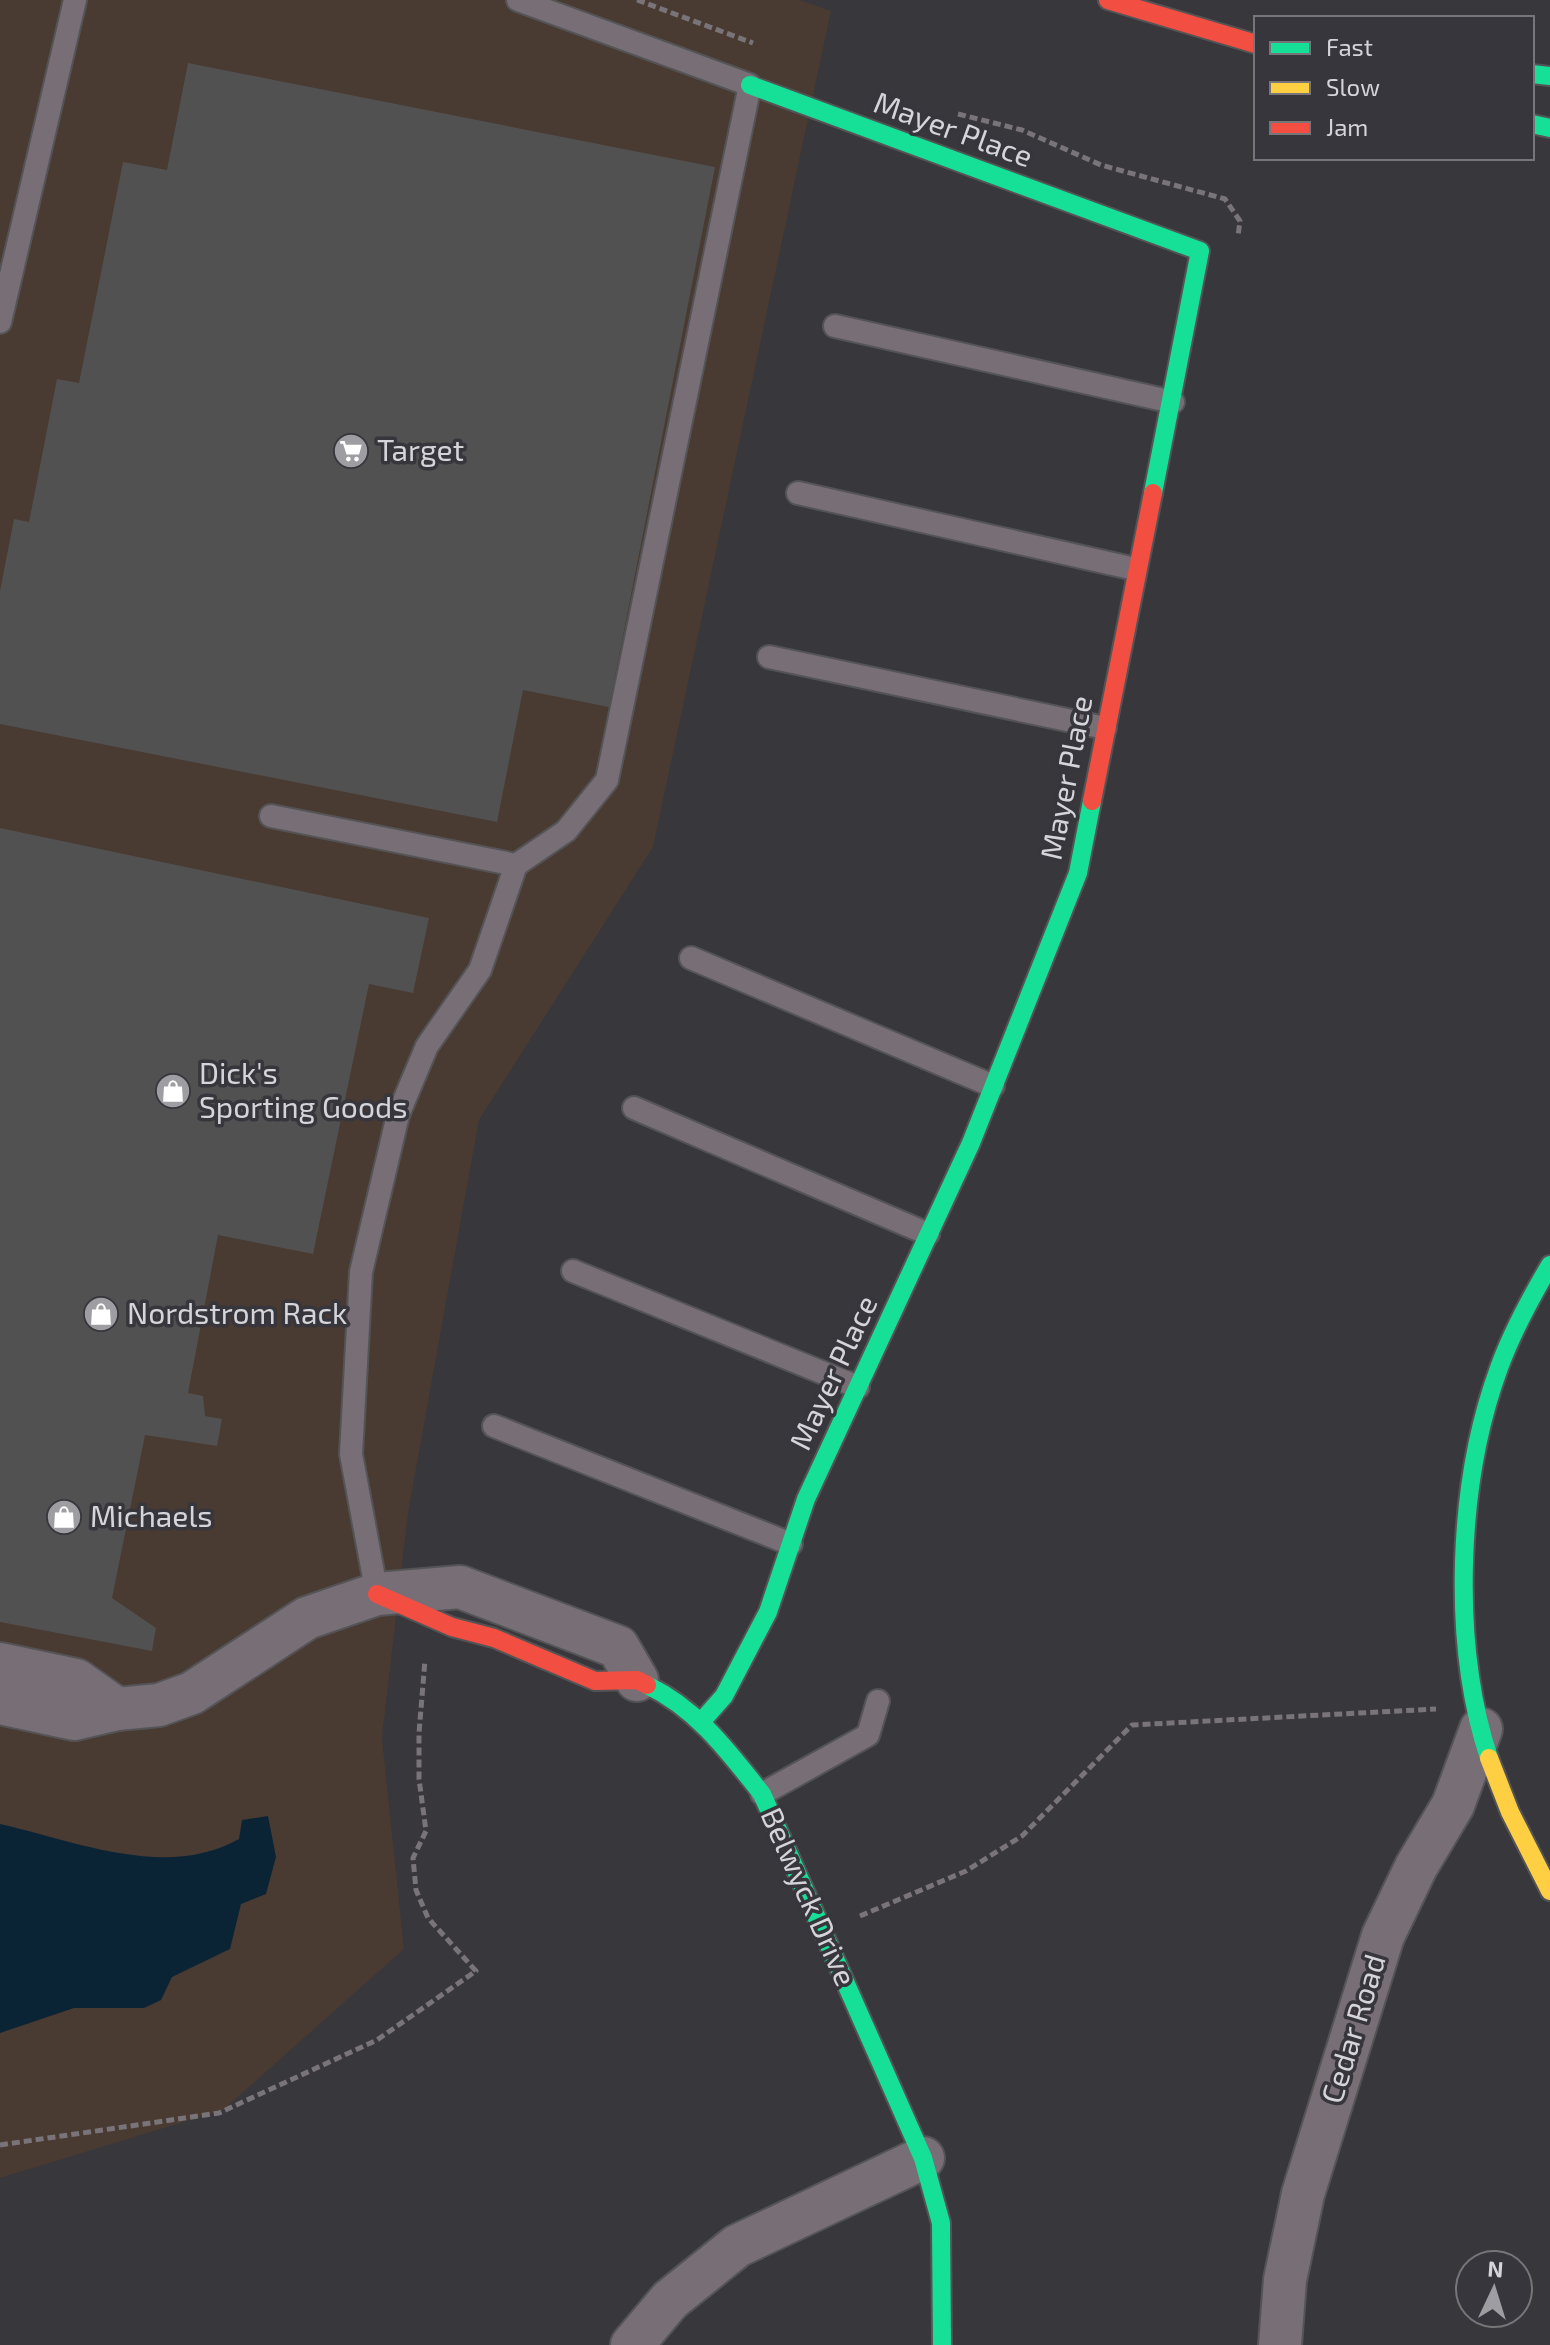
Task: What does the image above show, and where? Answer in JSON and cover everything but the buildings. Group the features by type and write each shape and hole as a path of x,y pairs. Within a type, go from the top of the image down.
{"main road":[{"path":"1108,0 1254,43"},
{"name":"Mayer Place","path":"701,1722 724,1696 768,1612 806,1499 993,1086 1078,873 1135,569 1173,402 1200,251 750,85"},
{"path":"1550,1265 1513,1332 1488,1397 1467,1537 1465,1605 1468,1652 1480,1718 1513,1823 1550,1891"},
{"name":"Belwyck Drive","path":"637,1680 678,1700 701,1722 762,1794 923,2158 941,2223 942,2345"}],"street":[{"name":"Belwyck Drive","path":"0,1703 74,1719 117,1709 159,1705 192,1693 307,1618 377,1594 460,1587 618,1647 637,1680"},
{"path":"0,1664 76,1680 117,1709"},
{"name":"Cedar Road","path":"1280,2345 1285,2280 1303,2194 1383,1936 1416,1867 1453,1805 1480,1718"},
{"path":"632,2345 670,2300 737,2246 923,2158"}],"lane":[{"path":"0,322 75,0"},
{"path":"377,1594 351,1454 361,1272 398,1115 427,1046 480,970 516,865 566,831 607,780 750,85 518,0"},
{"path":"835,326 1173,402"},
{"path":"798,493 1135,569"},
{"path":"769,657 1105,728"},
{"path":"271,816 516,865"},
{"path":"691,958 993,1086"},
{"path":"634,1108 928,1234"},
{"path":"573,1271 858,1387"},
{"path":"494,1426 791,1544"},
{"path":"762,1794 868,1735 878,1701"}],"path":[{"path":"0,2145 219,2113 377,2040 476,1971 428,1918 416,1890 413,1858 426,1831 419,1779 419,1733 427,1647"},
{"path":"855,1918 966,1871 1022,1836 1132,1725 1480,1718"}],"shaded area":[{"path":"0,0 800,0 831,11 653,847 479,1120 408,1513 382,1738 404,1949 223,2110 0,2178"}],"water":[{"path":"268,1816 276,1857 266,1894 241,1904 230,1949 172,1977 161,2000 144,2008 74,2008 0,2033 0,1824 89,1847 151,1857 211,1851 239,1839 242,1820"}],"traffic: fast":[{"path":"1534,74 1550,76"},
{"path":"750,85 1200,251 1153,493"},
{"path":"1534,124 1550,128"},
{"path":"701,1722 724,1696 768,1612 806,1499 971,1143 1078,873 1092,801"},
{"path":"1489,1758 1477,1713 1464,1614 1467,1511 1474,1461 1499,1368 1522,1316 1550,1265"},
{"path":"647,1685 696,1719 724,1747 762,1794 923,2158 941,2223 942,2345"}],"traffic: slow":[{"path":"1489,1758 1510,1812 1550,1891"}],"traffic: jam":[{"path":"1108,0 1254,43"},
{"path":"1092,801 1153,493"},
{"path":"377,1594 452,1627 494,1638 595,1681 637,1680 647,1685"}],"place":[{"name":"Target","path":"351,451"},
{"name":"Dick's Sporting Goods","path":"173,1091"},
{"name":"Nordstrom Rack","path":"101,1314"},
{"name":"Michaels","path":"64,1517"}]}
